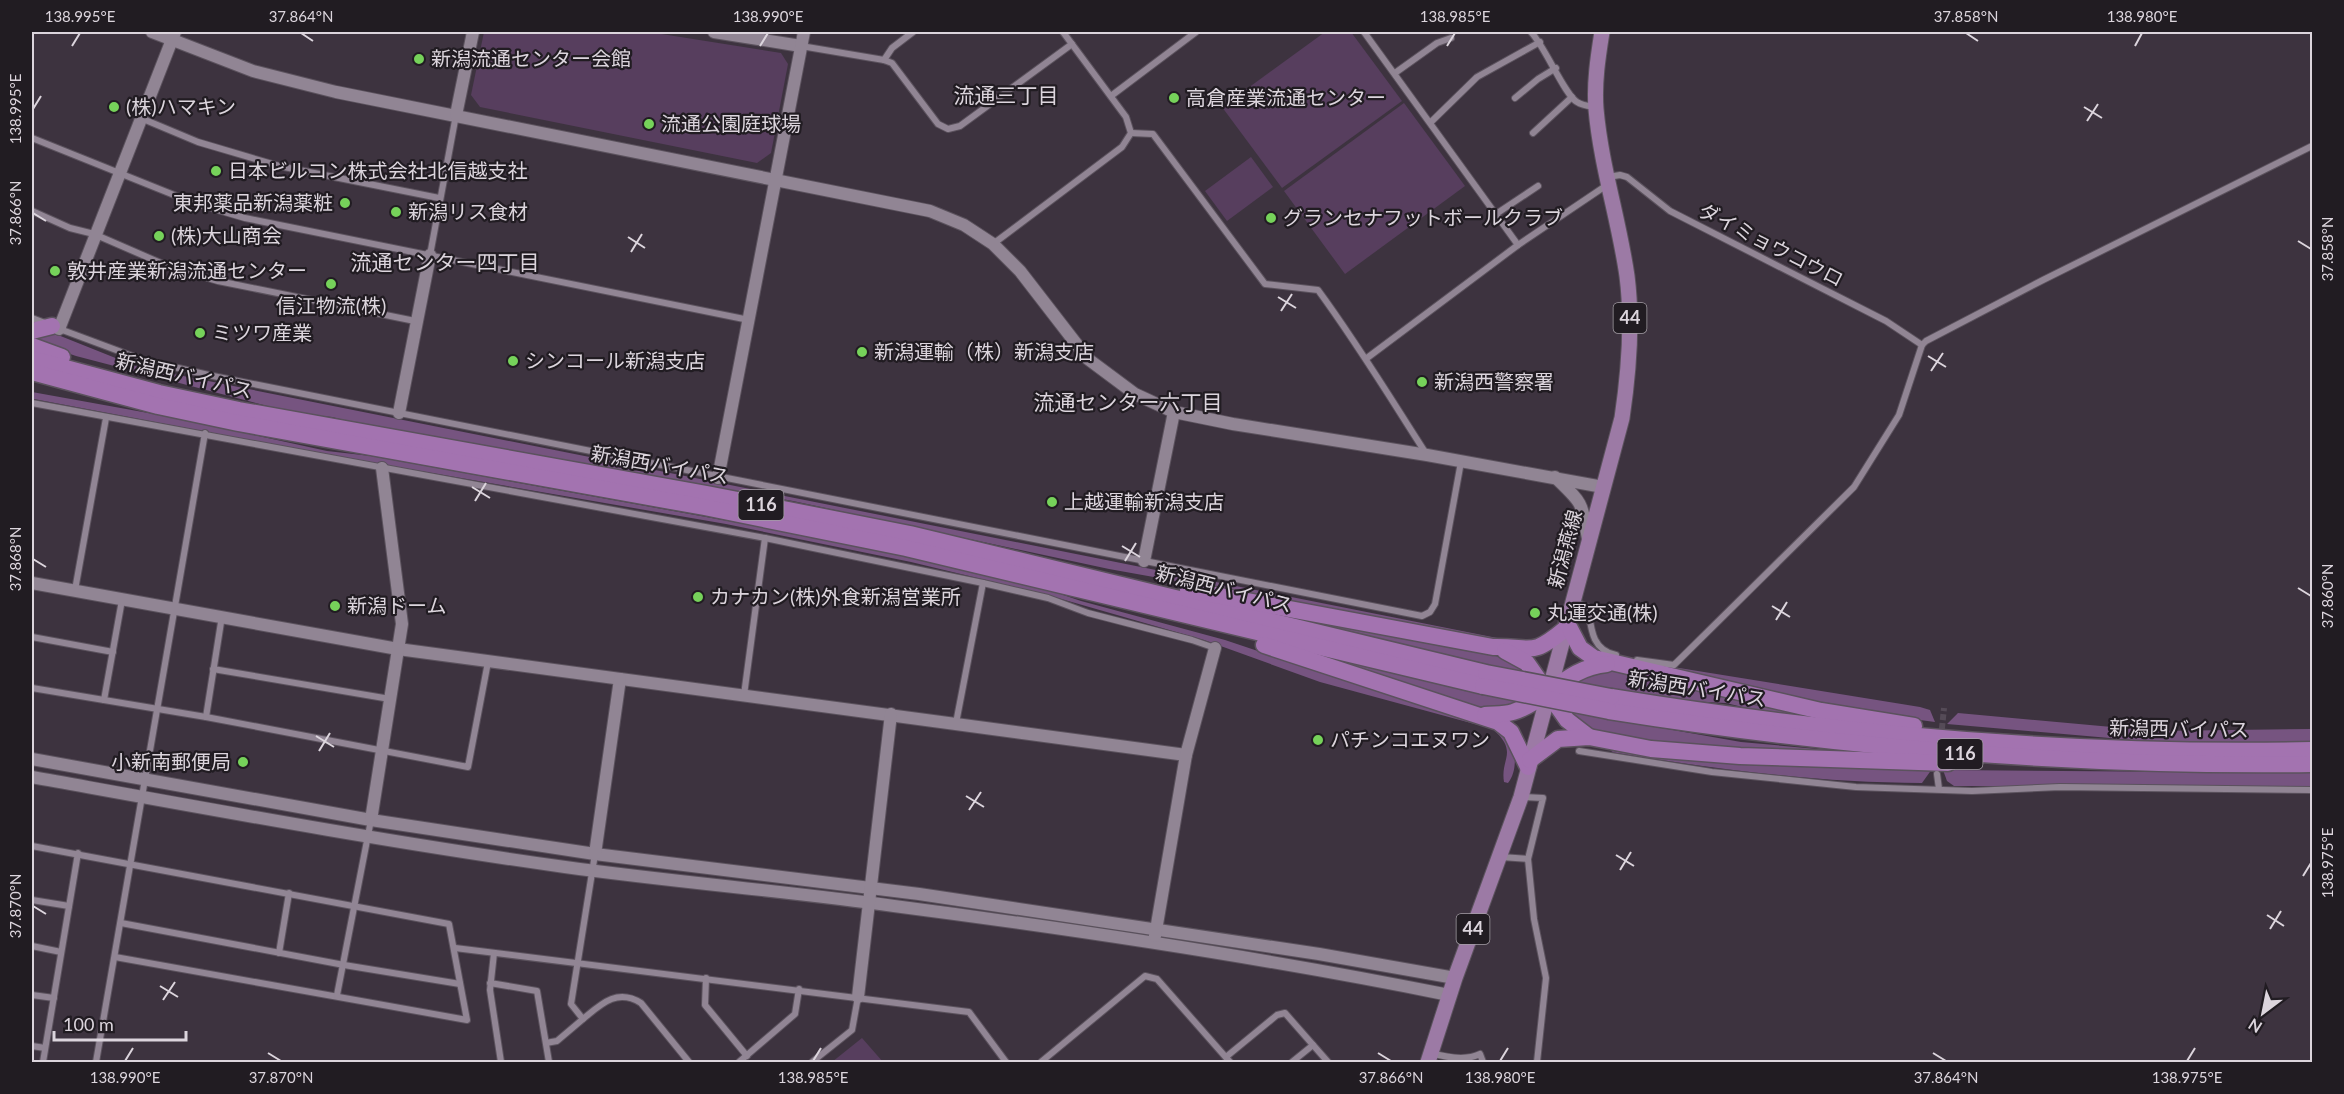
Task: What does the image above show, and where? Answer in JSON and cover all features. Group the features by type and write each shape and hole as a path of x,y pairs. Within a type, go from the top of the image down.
{"highway":[{"path":"32,331 56,328"},
{"path":"32,346 239,410"},
{"name":"新潟西バイパス","path":"32,359 148,390 239,410 707,494 910,534 1062,576 1388,652 1484,680 1610,704 2166,764 2313,764"},
{"name":"新潟西バイパス","path":"32,372 158,406 332,441 704,507 906,548 1062,576"},
{"path":"32,385 94,398 158,406"},
{"path":"1062,576 1492,646 1535,650 1547,644 1566,626 1582,651 1614,663 1860,719 1989,734 2066,754"},
{"path":"1062,576 1481,715 1498,722 1511,732 1529,764 1558,739 1584,744 1740,756 1986,765 2066,754"},
{"path":"1492,646 1527,663 1584,744"},
{"path":"1481,715 1515,712 1549,692 1580,669 1614,663"},
{"name":"新潟西バイパス","path":"2066,754 2313,750"}],"main road":[{"name":"新潟燕線","path":"1429,1058 1449,995 1521,797 1622,418 1630,331 1625,267 1607,181 1596,107 1596,74 1602,32"}],"street":[{"path":"152,32 174,36 253,71 290,81 930,211 964,225 993,244 1020,271 1089,358 1135,394 1174,412 1233,424 1427,454 1603,487"},
{"path":"399,413 473,32"},
{"path":"714,32 884,60 897,69 938,124 954,129 1072,44"},
{"path":"718,478 804,32"},
{"path":"884,60 892,48 913,32"},
{"path":"993,244 1122,147 1131,133 1129,122 1063,32"},
{"path":"1111,96 1196,32"},
{"path":"1364,32 1518,245"},
{"path":"1531,32 1540,42 1572,97 1583,105 1596,107"},
{"path":"56,328 143,119 174,36"},
{"path":"1395,73 1437,43 1451,38"},
{"path":"1431,122 1477,77 1540,42"},
{"path":"1515,98 1538,79 1556,69"},
{"path":"1533,133 1572,97"},
{"path":"143,119 198,141 279,166 439,198"},
{"path":"1131,133 1154,134 1265,284 1318,290 1367,358 1401,418 1427,454"},
{"path":"32,138 194,203 245,218 750,320"},
{"path":"1572,601 1588,607 1590,631 1602,648 1610,654 1653,663 1674,664 1854,487 1899,415 1922,345 1937,334 2017,293 2313,146"},
{"name":"ダイミョウコウロ","path":"1607,181 1620,175 1627,177 1670,210 1886,321 1922,345"},
{"path":"1367,358 1607,181"},
{"path":"1496,214 1538,186"},
{"path":"32,212 70,228 94,234 170,267 218,281 416,321"},
{"path":"32,318 121,353 168,367 1416,615 1426,615 1435,604 1461,462"},
{"path":"32,403 106,418 205,433 765,538 983,583 1048,598 1088,613 1215,648 1186,755 1154,943"},
{"path":"1144,561 1174,412"},
{"path":"75,590 106,418"},
{"path":"96,1062 205,433"},
{"path":"337,995 371,820 402,624 382,468"},
{"path":"1555,477 1582,504 1588,539"},
{"path":"744,695 765,538"},
{"path":"32,583 398,649 1186,755"},
{"path":"956,723 983,583"},
{"path":"104,700 122,599"},
{"path":"206,717 222,616"},
{"path":"32,638 113,652"},
{"path":"32,688 206,717 468,767 488,662"},
{"path":"213,669 391,700"},
{"path":"583,1019 572,1004 620,679"},
{"path":"812,1062 852,1030 858,997 867,903 891,714"},
{"path":"1584,744 1781,780 1856,787 2313,790"},
{"path":"32,759 371,820 595,854 869,888 1156,929 1455,978"},
{"path":"1938,774 1939,789"},
{"path":"32,777 368,837 592,870 867,903 1154,943 1320,969 1449,995"},
{"path":"1521,797 1544,798 1528,859 1534,919 1546,978 1537,1062"},
{"path":"32,846 449,924 467,1020 116,957"},
{"path":"43,1062 78,853"},
{"path":"1500,857 1528,859"},
{"path":"279,952 289,893"},
{"path":"32,900 69,906"},
{"path":"121,923 344,965 460,984"},
{"path":"32,946 61,952"},
{"path":"455,948 799,989 969,1012 1006,1062"},
{"path":"494,953 490,983 501,1062"},
{"path":"1041,1062 1145,976 1157,980 1228,1060 1281,1013 1289,1017 1328,1062"},
{"path":"706,978 705,1005 747,1056"},
{"path":"490,983 537,991 549,1062"},
{"path":"739,1062 795,1014 799,989"},
{"path":"32,994 54,998"},
{"path":"546,1043 557,1041 608,999 616,996 634,999 641,1003 689,1062"},
{"path":"1292,1062 1313,1045"},
{"path":"32,1046 45,1048"},
{"path":"1429,1058 1473,1057 1480,1054 1483,1062"}],"shaded area":[{"path":"484,32 649,32 781,53 788,64 771,153 757,163 480,107 471,95"},
{"path":"1325,32 1351,32 1402,101 1282,188 1222,107"},
{"path":"1404,103 1465,186 1345,274 1284,191"},
{"path":"1251,157 1273,187 1227,221 1205,191"},
{"path":"53,333 138,367 1532,645 1109,569 793,501 368,426 332,417 298,414 76,356 32,341 32,337"},
{"path":"32,392 176,418 327,451 371,456 844,542 1028,583 1081,601 1225,640 1456,717 1496,727 1514,743 1513,774 1508,783 1504,782 1507,750 1501,737 1493,729 1320,682 1204,640 1044,594 911,562 726,524 328,455 34,399"},
{"path":"1255,610 1511,659 1529,674 1412,649"},
{"path":"1298,651 1526,703 1497,713 1462,705"},
{"path":"1611,657 1920,707 1930,710 1935,722 1844,710"},
{"path":"1600,668 1624,671 1869,724 1767,713 1726,703 1687,701 1577,684 1580,674"},
{"path":"1565,711 1741,742 1861,753 1694,750 1590,732"},
{"path":"1958,713 2156,731 2312,729 2312,742 2167,743 1947,724"},
{"path":"1611,752 1713,762 1932,769 1922,783 1844,781 1688,764"},
{"path":"1943,770 2312,773 2312,786 1954,786 1947,781"},
{"path":"862,1038 883,1062 832,1062"}],"tunnel":[{"path":"1941,738 1944,708"}],"place":[{"name":"新潟流通センター会館","path":"419,59"},
{"name":"高倉産業流通センター","path":"1174,98"},
{"name":"(株)ハマキン","path":"114,107"},
{"name":"流通公園庭球場","path":"649,124"},
{"name":"日本ビルコン株式会社北信越支社","path":"216,171"},
{"name":"東邦薬品新潟薬粧","path":"345,203"},
{"name":"新潟リス食材","path":"396,212"},
{"name":"グランセナフットボールクラブ","path":"1271,218"},
{"name":"(株)大山商会","path":"159,236"},
{"name":"敦井産業新潟流通センター","path":"55,271"},
{"name":"信江物流(株)","path":"331,284"},
{"name":"ミツワ産業","path":"200,333"},
{"name":"新潟運輸（株）新潟支店","path":"862,352"},
{"name":"シンコール新潟支店","path":"513,361"},
{"name":"新潟西警察署","path":"1422,382"},
{"name":"上越運輸新潟支店","path":"1052,502"},
{"name":"カナカン(株)外食新潟営業所","path":"698,597"},
{"name":"新潟ドーム","path":"335,606"},
{"name":"丸運交通(株)","path":"1535,613"},
{"name":"パチンコエヌワン","path":"1318,740"},
{"name":"小新南郵便局","path":"243,762"}],"district":[{"name":"流通三丁目","path":"1006,96"},
{"name":"流通センター四丁目","path":"445,263"},
{"name":"流通センター六丁目","path":"1128,403"}]}
